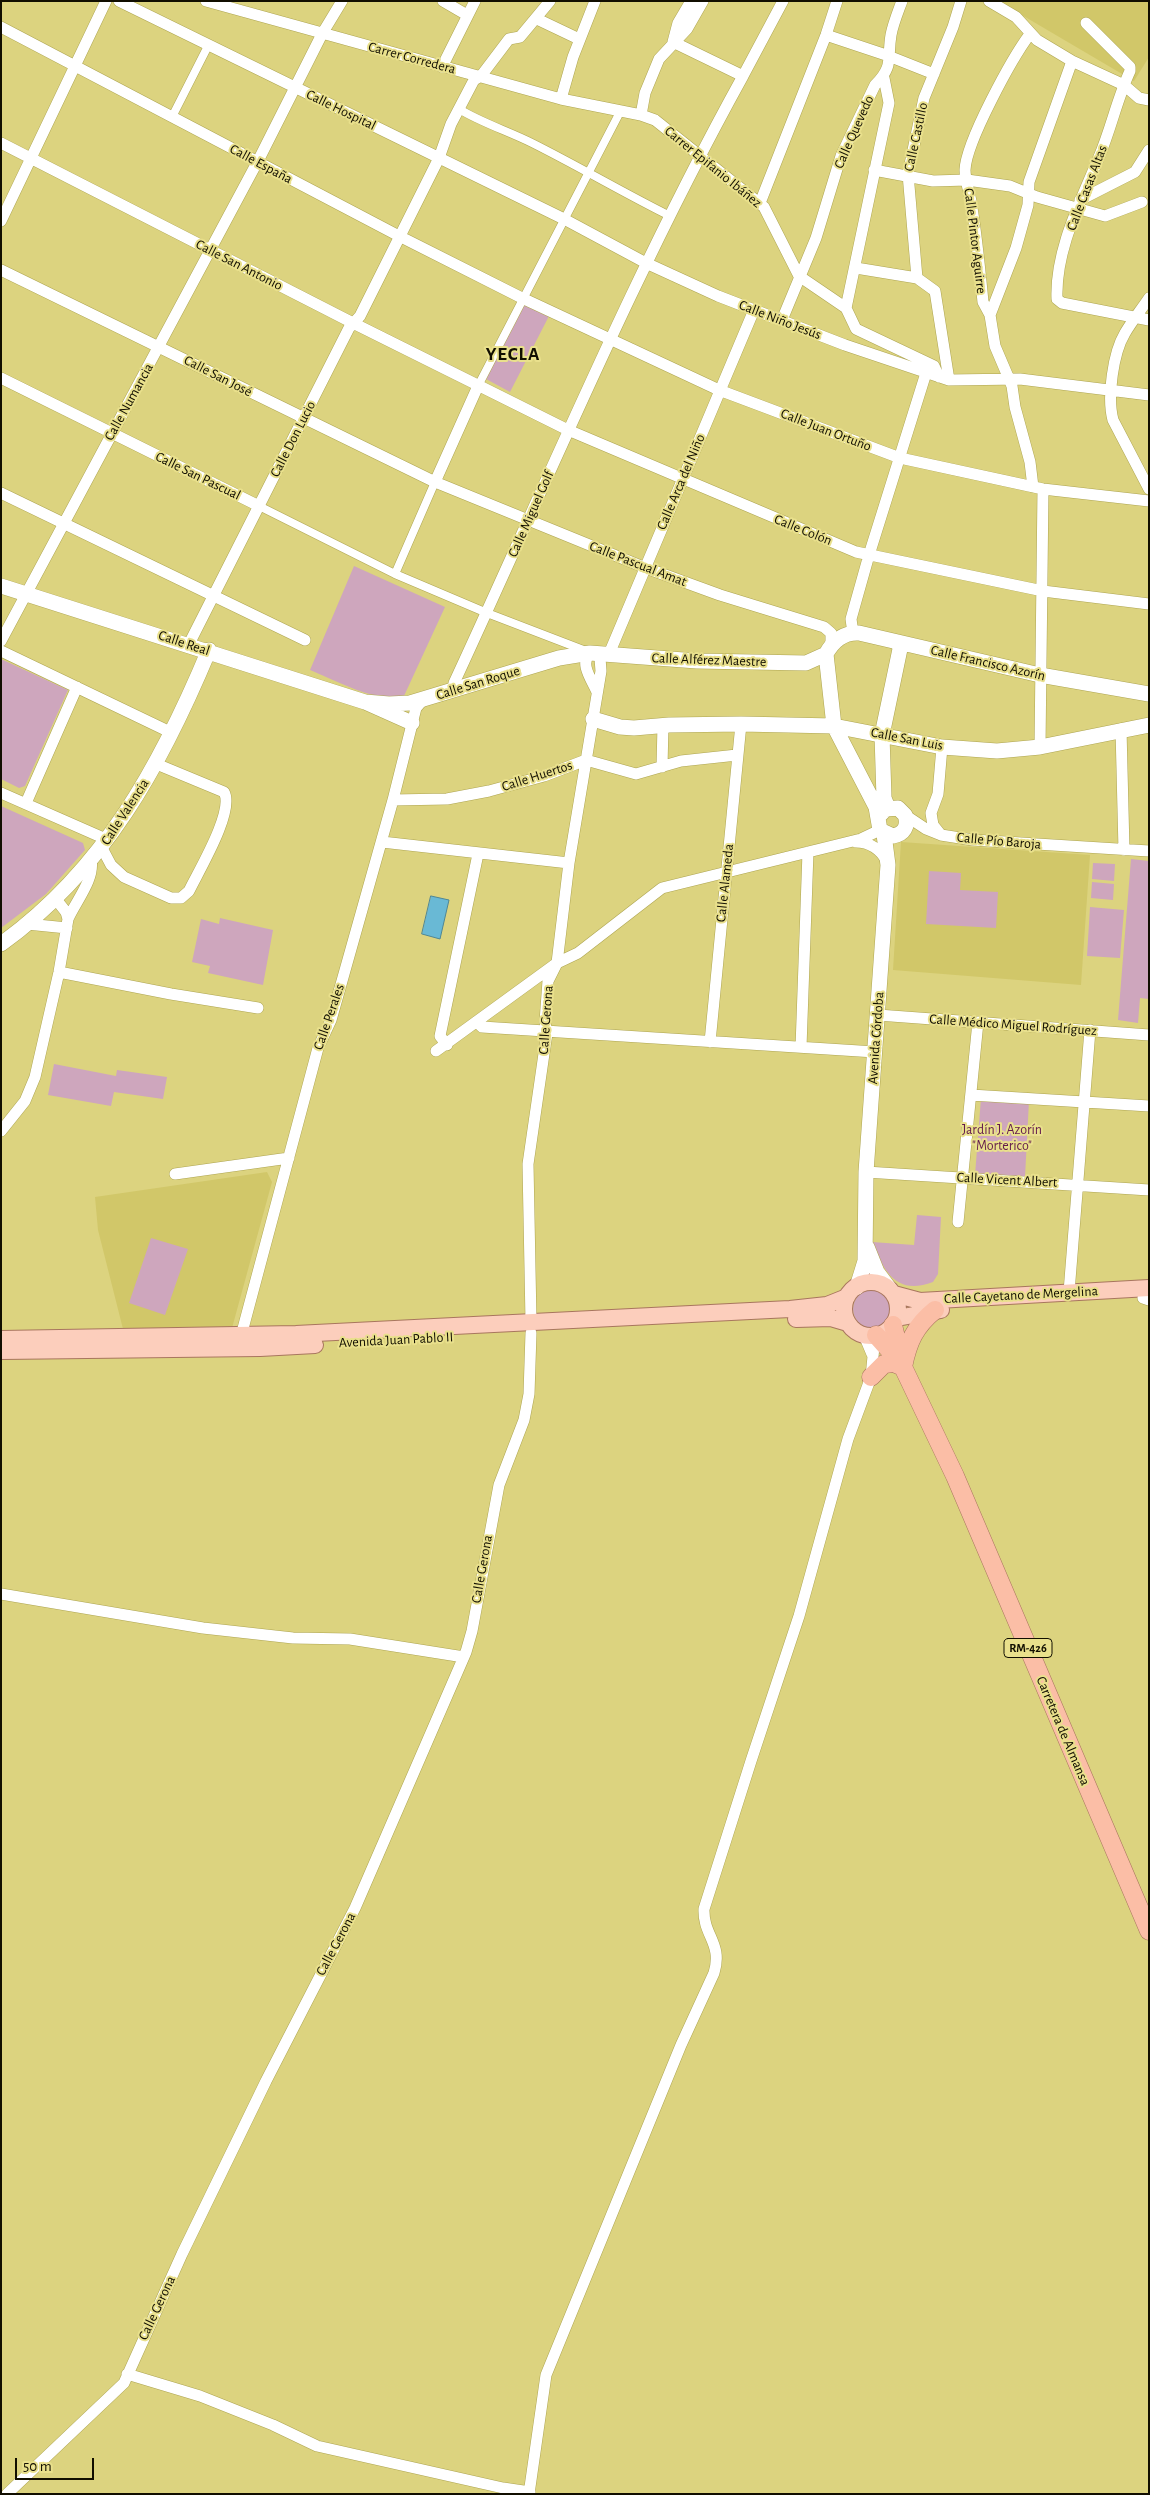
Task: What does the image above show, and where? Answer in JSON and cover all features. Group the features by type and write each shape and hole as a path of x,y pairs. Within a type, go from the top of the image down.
{"highway":[{"path":"871,1377 884,1364 894,1363 903,1367 912,1334 920,1323 935,1310"},
{"name":"RM-426","path":"895,1321 903,1367"},
{"name":"RM-426","path":"872,1335 903,1367"},
{"name":"Carretera de Almansa","path":"903,1367 956,1476 1149,1931"}],"main road":[{"name":"Calle Real","path":"1,586 208,650 365,702"},
{"name":"Calle Francisco Azorín","path":"852,626 898,642 1040,675 1149,694"},
{"path":"852,626 829,649 834,726 894,823"},
{"path":"894,823 884,802 882,735 900,649 898,642"},
{"name":"Calle Alférez Maestre","path":"598,653 704,661 806,663 829,649"},
{"name":"Calle Valencia","path":"1,944 27,924 55,898 105,844 142,787 208,650"},
{"name":"Calle San Roque","path":"365,702 396,705 422,700 559,658 598,653"},
{"path":"365,702 412,722"},
{"name":"Calle San Luis","path":"593,719 627,728 663,725 741,724 834,726 942,747 998,751 1040,747 1149,725"},
{"name":"Avenida Córdoba","path":"852,1292 863,1271 866,1244 866,1172 888,861 894,823"},
{"path":"790,1314 832,1318 848,1323 872,1335 883,1333 895,1321 898,1301 877,1272 866,1244"},
{"path":"790,1314 827,1305 871,1282 891,1291"},
{"name":"Calle Cayetano de Mergelina","path":"891,1291 920,1301 1069,1292 1147,1296"},
{"path":"848,1323 844,1310 852,1292"},
{"name":"Calle Cayetano de Mergelina","path":"895,1321 935,1310 1147,1296"},
{"name":"Avenida Juan Pablo II","path":"1,1339 241,1336 531,1327 790,1314"},
{"name":"Avenida Juan Pablo II","path":"1,1351 260,1348 531,1327"}],"street":[{"path":"1,221 106,1"},
{"name":"Calle Hospital","path":"119,1 564,220"},
{"name":"Carrer Corredera","path":"206,1 561,99 620,112"},
{"name":"Calle Numancia","path":"1,641 211,251 322,34 342,1"},
{"path":"442,1 467,15"},
{"path":"442,67 475,1"},
{"name":"Calle Don Lucio","path":"188,644 353,323 360,316 439,158 459,109 474,80 481,76 509,39 520,37 537,19 550,1"},
{"path":"561,99 580,39 595,1"},
{"path":"673,42 678,23 691,1"},
{"path":"641,114 645,93 658,59 687,29 703,1"},
{"name":"Calle Miguel Golf","path":"456,690 454,684 609,339 698,156 783,1"},
{"path":"760,203 826,35 837,1"},
{"name":"Calle Quevedo","path":"782,320 825,210 841,156 875,85 884,78 891,57 892,33 902,1"},
{"name":"Calle Castillo","path":"917,278 908,177 921,110 954,27 962,1"},
{"path":"989,1 1016,17 1030,34 1072,61 1124,85 1136,96 1149,100"},
{"path":"537,19 580,39"},
{"name":"Calle Casas Altas","path":"1086,23 1130,67 1100,156 1078,205 1065,246 1056,299 1062,303 1137,318"},
{"name":"Calle España","path":"1,28 399,236 522,298"},
{"name":"Calle Pintor Aguirre","path":"1030,34 1018,52 972,142 966,164 983,302 990,315 993,339 1012,386 1015,407 1038,488 1042,591 1040,747"},
{"path":"826,35 934,74"},
{"path":"673,42 743,76"},
{"path":"172,117 208,46"},
{"path":"990,315 1016,248 1030,193 1029,182 1072,61"},
{"path":"846,308 856,268 888,103 884,78"},
{"path":"459,109 476,119 529,141 668,215"},
{"path":"395,574 478,386 620,112"},
{"name":"Carrer Epifanio Ibáñez","path":"620,112 641,114 655,120 698,156 760,203 766,210 787,256 800,276 846,308 856,328 934,366 944,378"},
{"name":"Calle San Antonio","path":"1,143 478,386"},
{"path":"1078,205 1135,172 1149,150"},
{"path":"874,170 933,181 967,180 1010,186 1078,205 1105,216 1142,202"},
{"name":"Calle Niño Jesús","path":"564,220 646,263 754,310 846,346 926,373 944,378 1043,381 1149,395"},
{"path":"856,268 917,278 935,291 944,378"},
{"name":"Calle San José","path":"1,270 435,482"},
{"name":"Calle Juan Ortuño","path":"522,298 720,390 900,458 1038,488 1149,501"},
{"path":"1149,298 1137,318 1124,334 1120,344 1111,391 1110,408 1113,420 1149,489"},
{"name":"Calle Arca del Niño","path":"598,653 646,568 754,310"},
{"path":"1137,318 1149,320"},
{"path":"824,627 852,626 869,555 926,373"},
{"name":"Calle San Pascual","path":"1,378 395,574 486,613 598,653"},
{"name":"Calle Colón","path":"478,386 568,430 683,480 869,555 1042,591 1149,604"},
{"name":"Calle Pascual Amat","path":"435,482 646,568 720,595 824,627"},
{"path":"1,493 305,640"},
{"path":"824,627 831,633 829,649"},
{"path":"1,651 170,732"},
{"name":"Calle Gerona","path":"8,2494 124,2383 182,2254 266,2081 355,1908 464,1657 472,1631 499,1485 524,1420 529,1394 531,1327 528,1164 547,1033 545,1022 548,981 557,963 569,863 597,693 600,665 598,653"},
{"path":"26,804 77,687"},
{"name":"Calle Perales","path":"241,1336 318,1048 331,1020 382,842 412,722 416,708 422,700"},
{"name":"Calle Alameda","path":"710,1042 741,724"},
{"path":"662,767 663,725"},
{"path":"1121,730 1124,850"},
{"path":"436,1052 557,963 578,953 662,888 874,835 894,823 931,807 938,794 942,747"},
{"name":"Calle Huertos","path":"393,800 447,799 489,791 544,776 586,760 630,773 699,758 737,755"},
{"path":"1,793 105,844 111,865 124,877 171,898 181,898 189,891 219,828 226,810 227,799 224,792 154,763"},
{"name":"Calle Pío Baroja","path":"931,807 933,824 941,835 973,840 1149,851"},
{"path":"894,823 941,835"},
{"path":"382,842 569,863"},
{"path":"844,843 862,842 872,846 888,861"},
{"path":"801,1048 808,852"},
{"path":"448,1045 440,1036 478,854"},
{"path":"67,924 89,878 92,868 91,860"},
{"path":"1,1131 25,1101 32,1087 59,972 67,924 66,912 55,898"},
{"path":"27,924 67,924"},
{"path":"59,972 171,994 258,1008"},
{"name":"Calle Médico Miguel Rodríguez","path":"878,1014 1149,1035"},
{"path":"477,1022 482,1027 547,1033 875,1052"},
{"path":"958,1222 978,1022"},
{"path":"1069,1292 1090,1030"},
{"path":"971,1095 1149,1106"},
{"path":"174,1174 289,1158"},
{"name":"Calle Vicent Albert","path":"866,1172 1149,1190"},
{"path":"127,2374 200,2396 273,2424 317,2446 530,2493 546,2375 681,2045 718,1961 717,1949 704,1922 704,1909 750,1761 799,1616 848,1439 871,1377 872,1335"},
{"path":"1,1594 204,1628 293,1638 350,1639 464,1657"}],"shaded area":[{"path":"998,1 1149,1 1149,57 1134,81"},
{"path":"901,842 1090,855 1081,985 893,970"},
{"path":"267,1172 272,1182 232,1328 123,1329 98,1230 95,1197"}],"green space":[{"path":"524,304 549,316 510,392 486,379"},
{"path":"354,566 445,607 404,696 394,698 369,694 310,670"},
{"path":"1,659 68,690 25,786 19,788 1,779"},
{"path":"1,806 83,843 85,850 46,894 1,928"},
{"path":"1131,859 1149,861 1149,999 1140,998 1138,1023 1118,1020"},
{"path":"1093,863 1115,864 1114,881 1092,879"},
{"path":"929,871 961,873 960,890 998,892 996,928 926,924"},
{"path":"1092,882 1114,884 1113,900 1091,898"},
{"path":"1090,907 1124,910 1120,958 1087,956"},
{"path":"220,918 273,930 263,985 208,973 210,966 192,962 201,919 219,924"},
{"path":"54,1064 116,1076 117,1070 167,1077 163,1099 114,1092 111,1106 48,1095"},
{"name":"Jardín J. Azorín \"Morterico\"","path":"981,1098 1029,1101 1025,1177 975,1175"},
{"path":"917,1215 941,1217 938,1274 933,1282 921,1286 910,1286 901,1283 887,1272 872,1242 914,1245"},
{"path":"151,1238 188,1249 165,1315 129,1303"},
{"path":"872,1290 885,1296 891,1309 885,1322 872,1328 859,1322 853,1309 859,1296"}],"water":[{"path":"431,896 449,900 440,939 422,934"}],"district":[{"name":"YECLA","path":"513,354"}]}
